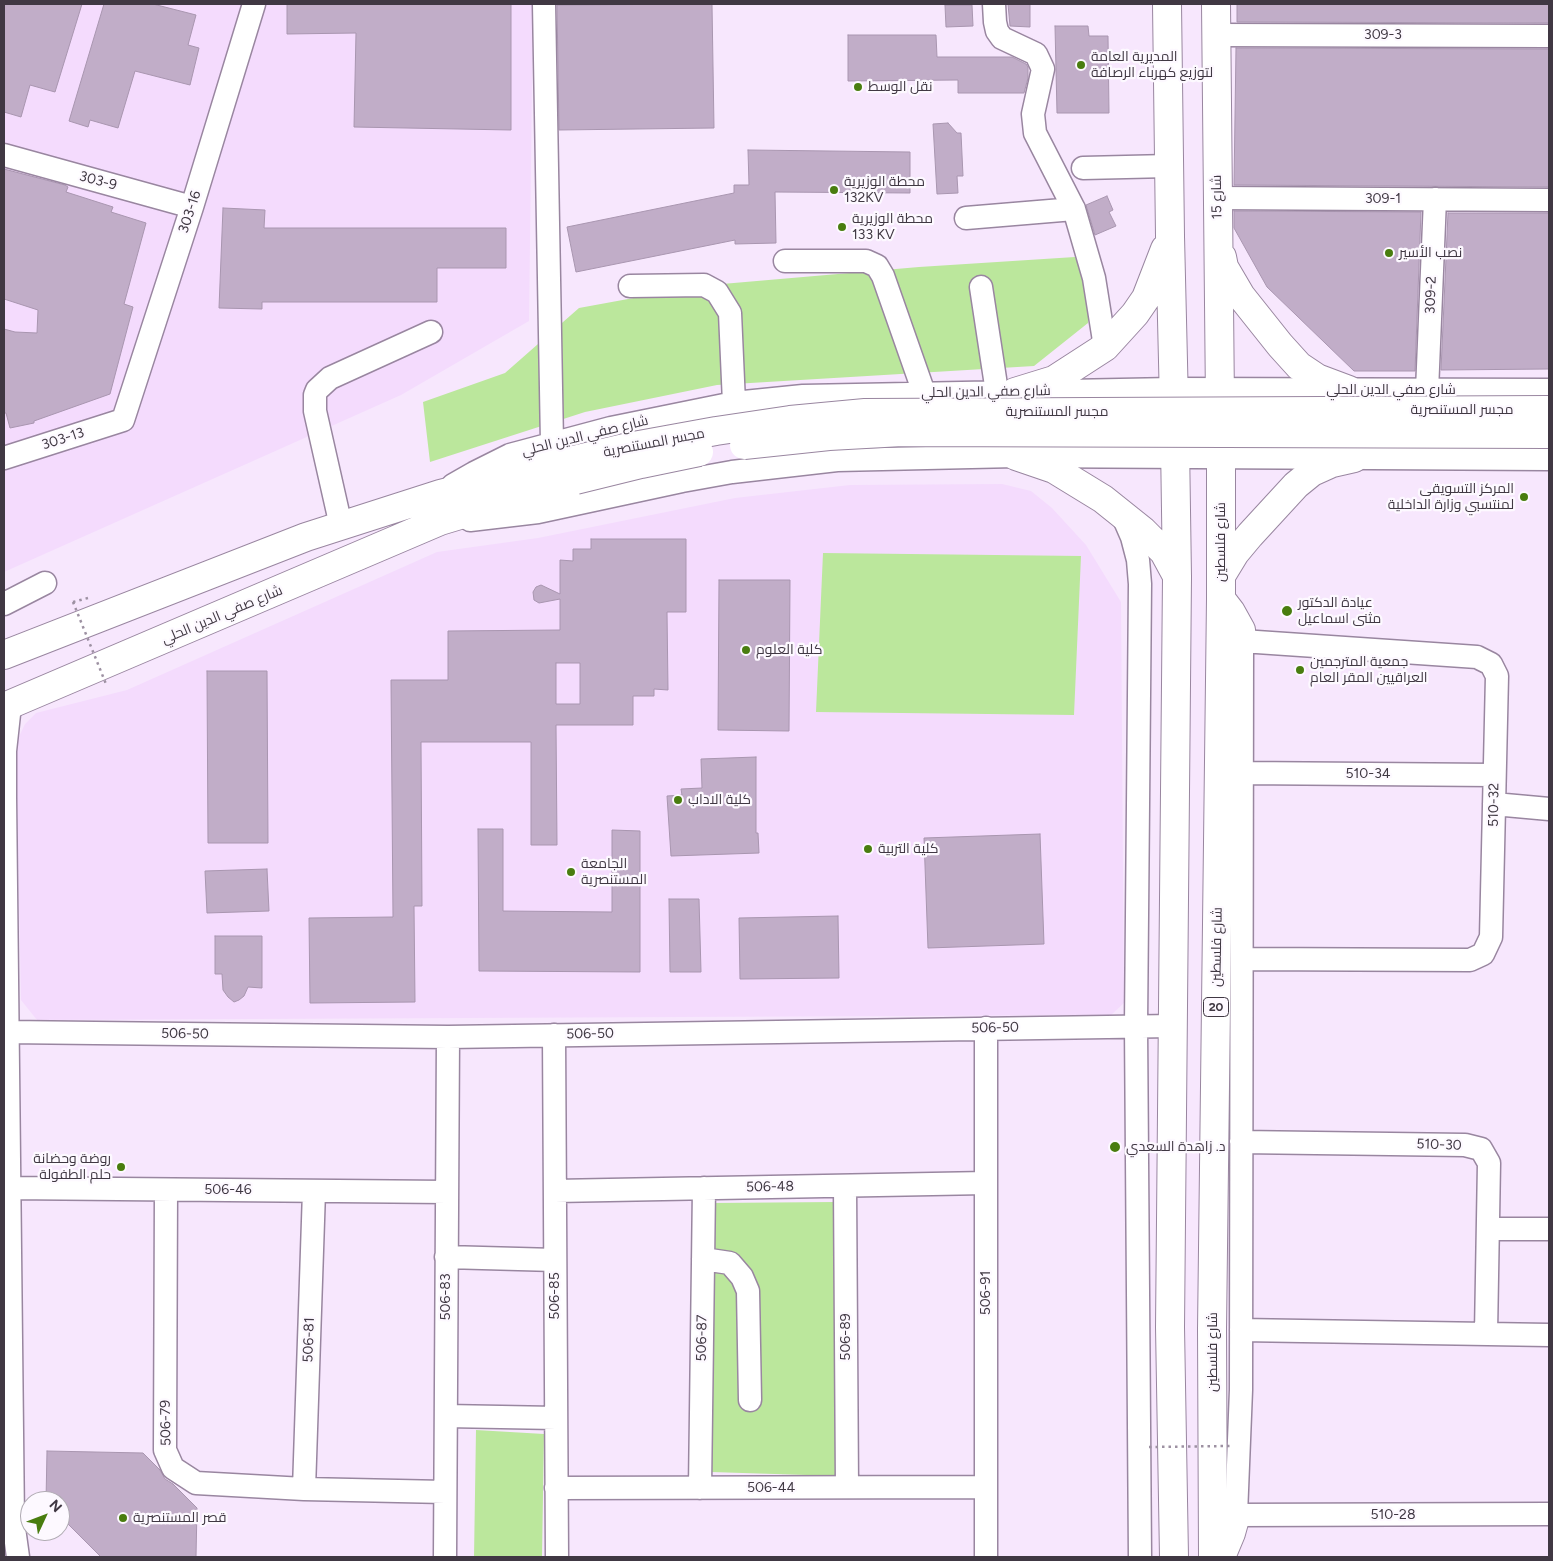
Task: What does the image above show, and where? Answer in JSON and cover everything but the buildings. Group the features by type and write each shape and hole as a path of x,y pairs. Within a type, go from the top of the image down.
{"main road":[{"path":"1168,4 1170,236 1174,396"},
{"name":"شارع 15","path":"1216,4 1220,397"},
{"path":"1006,392 1054,380 1105,347 1136,314 1146,298 1170,236"},
{"path":"1218,237 1224,267 1241,296 1280,345 1299,366 1317,378 1349,390"},
{"name":"مجسر المستنصرية","path":"566,461 702,433 790,420 865,414 1549,410"},
{"name":"مجسر المستنصرية","path":"566,461 641,464 719,449 792,439 865,434 979,431 1549,434"},
{"path":"1174,1557 1170,1327 1177,577 1175,450"},
{"name":"شارع فلسطين","path":"1213,1557 1212,1329 1221,450"},
{"path":"1016,456 1062,474 1103,499 1143,531 1164,552 1177,577"},
{"path":"1242,641 1241,630 1221,588 1235,553 1296,485 1312,472 1332,463 1354,458"},
{"name":"شارع صفي الدين الحلي","path":"4,655 306,537 440,494 566,461"},
{"name":"شارع صفي الدين الحلي","path":"7,706 440,521 566,461"},
{"path":"1170,1327 1212,1329"},
{"path":"1221,1557 1236,1515"}],"street":[{"name":"303-16","path":"123,420 192,208 254,4"},
{"path":"544,4 566,461"},
{"path":"994,4 997,31 1002,38 1036,54 1043,69 1033,114 1035,134 1074,209 1094,278 1105,347"},
{"name":"309-3","path":"1217,35 1549,36"},
{"name":"303-9","path":"4,155 192,208"},
{"path":"1082,168 1169,166"},
{"name":"309-1","path":"1217,198 1549,200"},
{"name":"309-2","path":"1427,390 1435,199"},
{"path":"966,218 1074,209"},
{"path":"785,261 866,261 877,266 883,276 924,393"},
{"path":"630,286 704,285 717,292 730,313 734,403"},
{"path":"981,287 1006,392"},
{"path":"341,526 315,411 315,395 317,390 330,378 431,332"},
{"name":"شارع صفي الدين الحلي","path":"566,461 610,428 734,403 840,401 924,393 1006,392 1220,397 1349,390 1549,390"},
{"name":"303-13","path":"4,458 123,420"},
{"name":"شارع صفي الدين الحلي","path":"440,521 538,512 682,480 844,454 1016,456 1221,450 1354,458 1549,459"},
{"path":"1122,514 1134,544 1138,560 1140,584 1136,1026 1140,1557"},
{"path":"4,604 45,583"},
{"path":"1236,1515 1241,1390 1242,641"},
{"name":"510-32","path":"1242,641 1477,657 1491,664 1497,676 1491,937 1483,954 1470,960 1242,959"},
{"path":"7,706 4,838 7,1032 6,1132 9,1188 13,1521 18,1557"},
{"name":"510-34","path":"1242,773 1494,775"},
{"path":"1494,804 1549,809"},
{"name":"506-50","path":"7,1032 448,1037 1173,1026"},
{"name":"506-91","path":"986,1028 986,1557"},
{"name":"506-85","path":"554,1035 557,1557"},
{"name":"506-83","path":"445,1557 448,1037"},
{"name":"510-30","path":"1241,1142 1464,1145 1481,1150 1489,1163 1486,1333"},
{"name":"506-48","path":"555,1191 986,1183"},
{"name":"506-89","path":"845,1186 847,1488"},
{"name":"506-46","path":"9,1188 447,1192"},
{"name":"506-87","path":"700,1488 704,1188"},
{"name":"506-79","path":"166,1190 165,1450 173,1468 196,1483 304,1489 445,1492"},
{"name":"506-81","path":"304,1489 314,1191"},
{"path":"1488,1228 1549,1229"},
{"path":"446,1256 555,1260"},
{"path":"703,1259 730,1263 742,1277 748,1291 750,1400"},
{"path":"1241,1330 1549,1335"},
{"path":"446,1416 556,1418"},
{"name":"506-44","path":"556,1488 986,1487"},
{"name":"510-28","path":"1236,1515 1549,1514"}],"path":[{"path":"73,602 106,684"},
{"path":"1149,1447 1230,1446"}],"shaded area":[{"path":"4,4 533,4 529,321 401,395 4,572"},
{"name":"الجامعة المستنصرية","path":"1002,484 1031,491 1052,508 1086,545 1121,602 1124,1003 1111,1015 37,1020 21,1000 16,743 25,724 36,713 127,690 437,552 538,538 735,498 850,485"}],"green space":[{"path":"1075,257 1088,286 1088,323 1034,366 717,385 585,412 430,462 423,402 505,373 579,308 699,286 919,267"},
{"path":"823,553 1081,556 1074,715 816,712"},
{"path":"835,1202 838,1476 711,1472 712,1203"},
{"path":"476,1430 544,1434 542,1557 474,1557"}],"place":[{"name":"المديرية العامة لتوزيع كهرباء الرصافة","path":"1081,65"},
{"name":"نقل الوسط","path":"858,87"},
{"name":"محطة الوزيرية 132KV","path":"834,190"},
{"name":"محطة الوزيرية 133 KV","path":"842,227"},
{"name":"نصب الأسير","path":"1389,253"},
{"name":"المركز التسويقي لمنتسبي وزارة الداخلية","path":"1524,497"},
{"name":"عيادة الدكتور مثنى اسماعيل","path":"1287,611"},
{"name":"كلية العلوم","path":"746,650"},
{"name":"جمعية المترجمين العراقيين المقر العام","path":"1300,670"},
{"name":"كلية الاداب","path":"678,800"},
{"name":"كلية التربية","path":"868,849"},
{"name":"الجامعة المستنصرية","path":"571,872"},
{"name":"د. زاهدة السعدي","path":"1115,1147"},
{"name":"روضة وحضانة حلم الطفولة","path":"121,1167"},
{"name":"قصر المستنصرية","path":"123,1518"}]}
